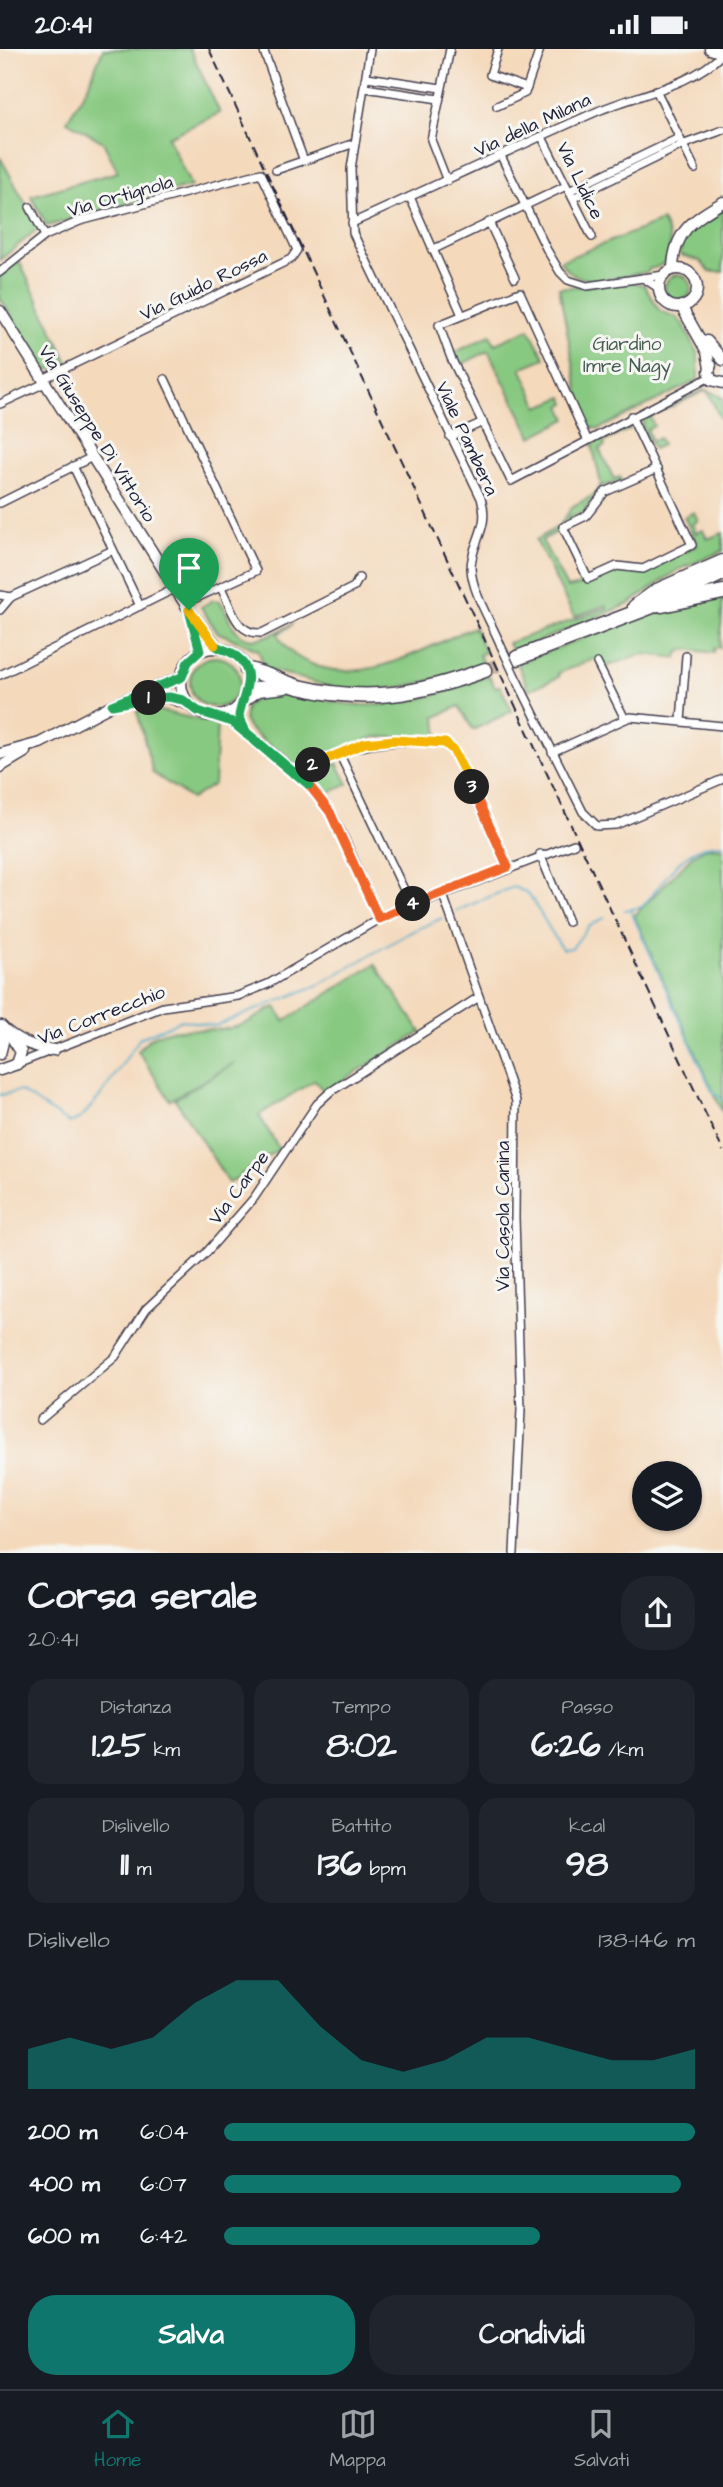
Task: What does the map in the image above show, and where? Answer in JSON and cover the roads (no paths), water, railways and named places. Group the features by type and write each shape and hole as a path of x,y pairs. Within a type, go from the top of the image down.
{"highway":[{"path":"625,614 686,570 723,555"},
{"path":"657,591 723,562"},
{"path":"650,607 723,573"},
{"path":"517,658 625,614 723,592"},
{"path":"247,670 297,686 372,697 433,689 485,670"},
{"path":"243,700 258,689 297,686"}],"street":[{"path":"263,49 304,160"},
{"name":"Viale Pambera","path":"370,49 366,88 351,169 352,223 365,258 484,507 484,526 471,566 501,646 552,752 575,797 591,822 597,825 616,825 723,779"},
{"path":"447,181 430,139 450,49"},
{"path":"498,49 490,75 527,87"},
{"path":"497,106 525,93 540,49"},
{"path":"710,49 723,53"},
{"name":"Via della Milana","path":"352,223 601,110 656,90 708,66 723,53"},
{"path":"367,77 441,88"},
{"path":"366,88 439,99"},
{"path":"656,90 695,169"},
{"path":"432,250 525,205 569,191 680,142 723,130"},
{"name":"Via Lidice","path":"542,137 592,237"},
{"path":"276,170 355,143"},
{"path":"501,156 560,272 568,280 587,286 673,271 696,281 696,293 692,300 681,306 669,304 660,289 642,278"},
{"name":"Via Ortignola","path":"0,272 46,236 80,221 261,173"},
{"name":"Via Guido Rossa","path":"44,381 291,259 297,250 261,173"},
{"path":"410,197 462,315"},
{"path":"660,289 673,271 678,237 691,221 723,202"},
{"path":"30,207 46,236"},
{"path":"489,222 515,278"},
{"path":"587,439 520,292 439,325 512,481 710,372 714,363 723,361"},
{"path":"692,300 694,313 712,350 723,361"},
{"path":"681,306 707,352 710,372 722,385"},
{"name":"Via Giuseppe Di Vittorio","path":"0,311 187,606 218,648"},
{"path":"165,379 256,571 187,606"},
{"path":"0,404 44,381"},
{"path":"631,416 657,469 692,545 643,569 617,566 588,579 564,527 586,516 605,492 657,469"},
{"path":"450,437 483,422"},
{"path":"0,503 92,457"},
{"path":"73,467 140,606"},
{"path":"0,610 11,597 113,550"},
{"path":"221,588 239,625 248,633 262,633 354,587 359,578"},
{"path":"0,675 176,588"},
{"path":"0,595 11,597"},
{"name":"Via Giuseppe Di Vittorio","path":"187,606 200,651"},
{"path":"198,711 185,696 182,677 188,662 200,651 218,648 239,657 247,670 249,680 239,716 246,732"},
{"path":"681,721 686,656"},
{"path":"597,663 625,719"},
{"path":"0,767 112,705 182,677"},
{"path":"112,705 169,697 183,700 198,711 216,716 246,732 312,788 330,812 379,919"},
{"path":"216,716 230,712 243,700"},
{"path":"552,752 625,719 642,717 723,726"},
{"path":"293,773 365,743 395,740 445,743 453,750 508,867"},
{"path":"0,754 40,743"},
{"path":"339,753 406,894"},
{"name":"Via Correcchio","path":"0,1070 163,1007 238,996 268,984 379,919 540,854 574,844"},
{"path":"540,854 568,922"},
{"name":"Via Casola Canina","path":"442,893 516,1101 515,1218 521,1410 514,1552"},
{"name":"Via Carpe","path":"40,1420 115,1357 146,1309 223,1234 254,1198 317,1104 330,1092 479,997"},
{"path":"0,1025 7,1039 10,1060 17,1064"},
{"path":"7,1039 54,1050"},
{"path":"0,1054 7,1039"}],"waterway":[{"path":"625,910 642,907 686,857 697,850 723,844"},
{"path":"456,911 513,887 528,893 562,949 572,948 588,927 605,917"},
{"path":"630,909 712,1091 723,1099"},
{"path":"0,1095 20,1091 69,1123 81,1118 102,1094 140,1038 182,1020 215,1026 318,985 409,933 442,918"}],"tunnel":[{"path":"485,670 517,658"}],"railway":[{"path":"209,49 723,1151"}],"park label":[{"name":"Giardino Imre Nagy","path":"627,354"}]}
